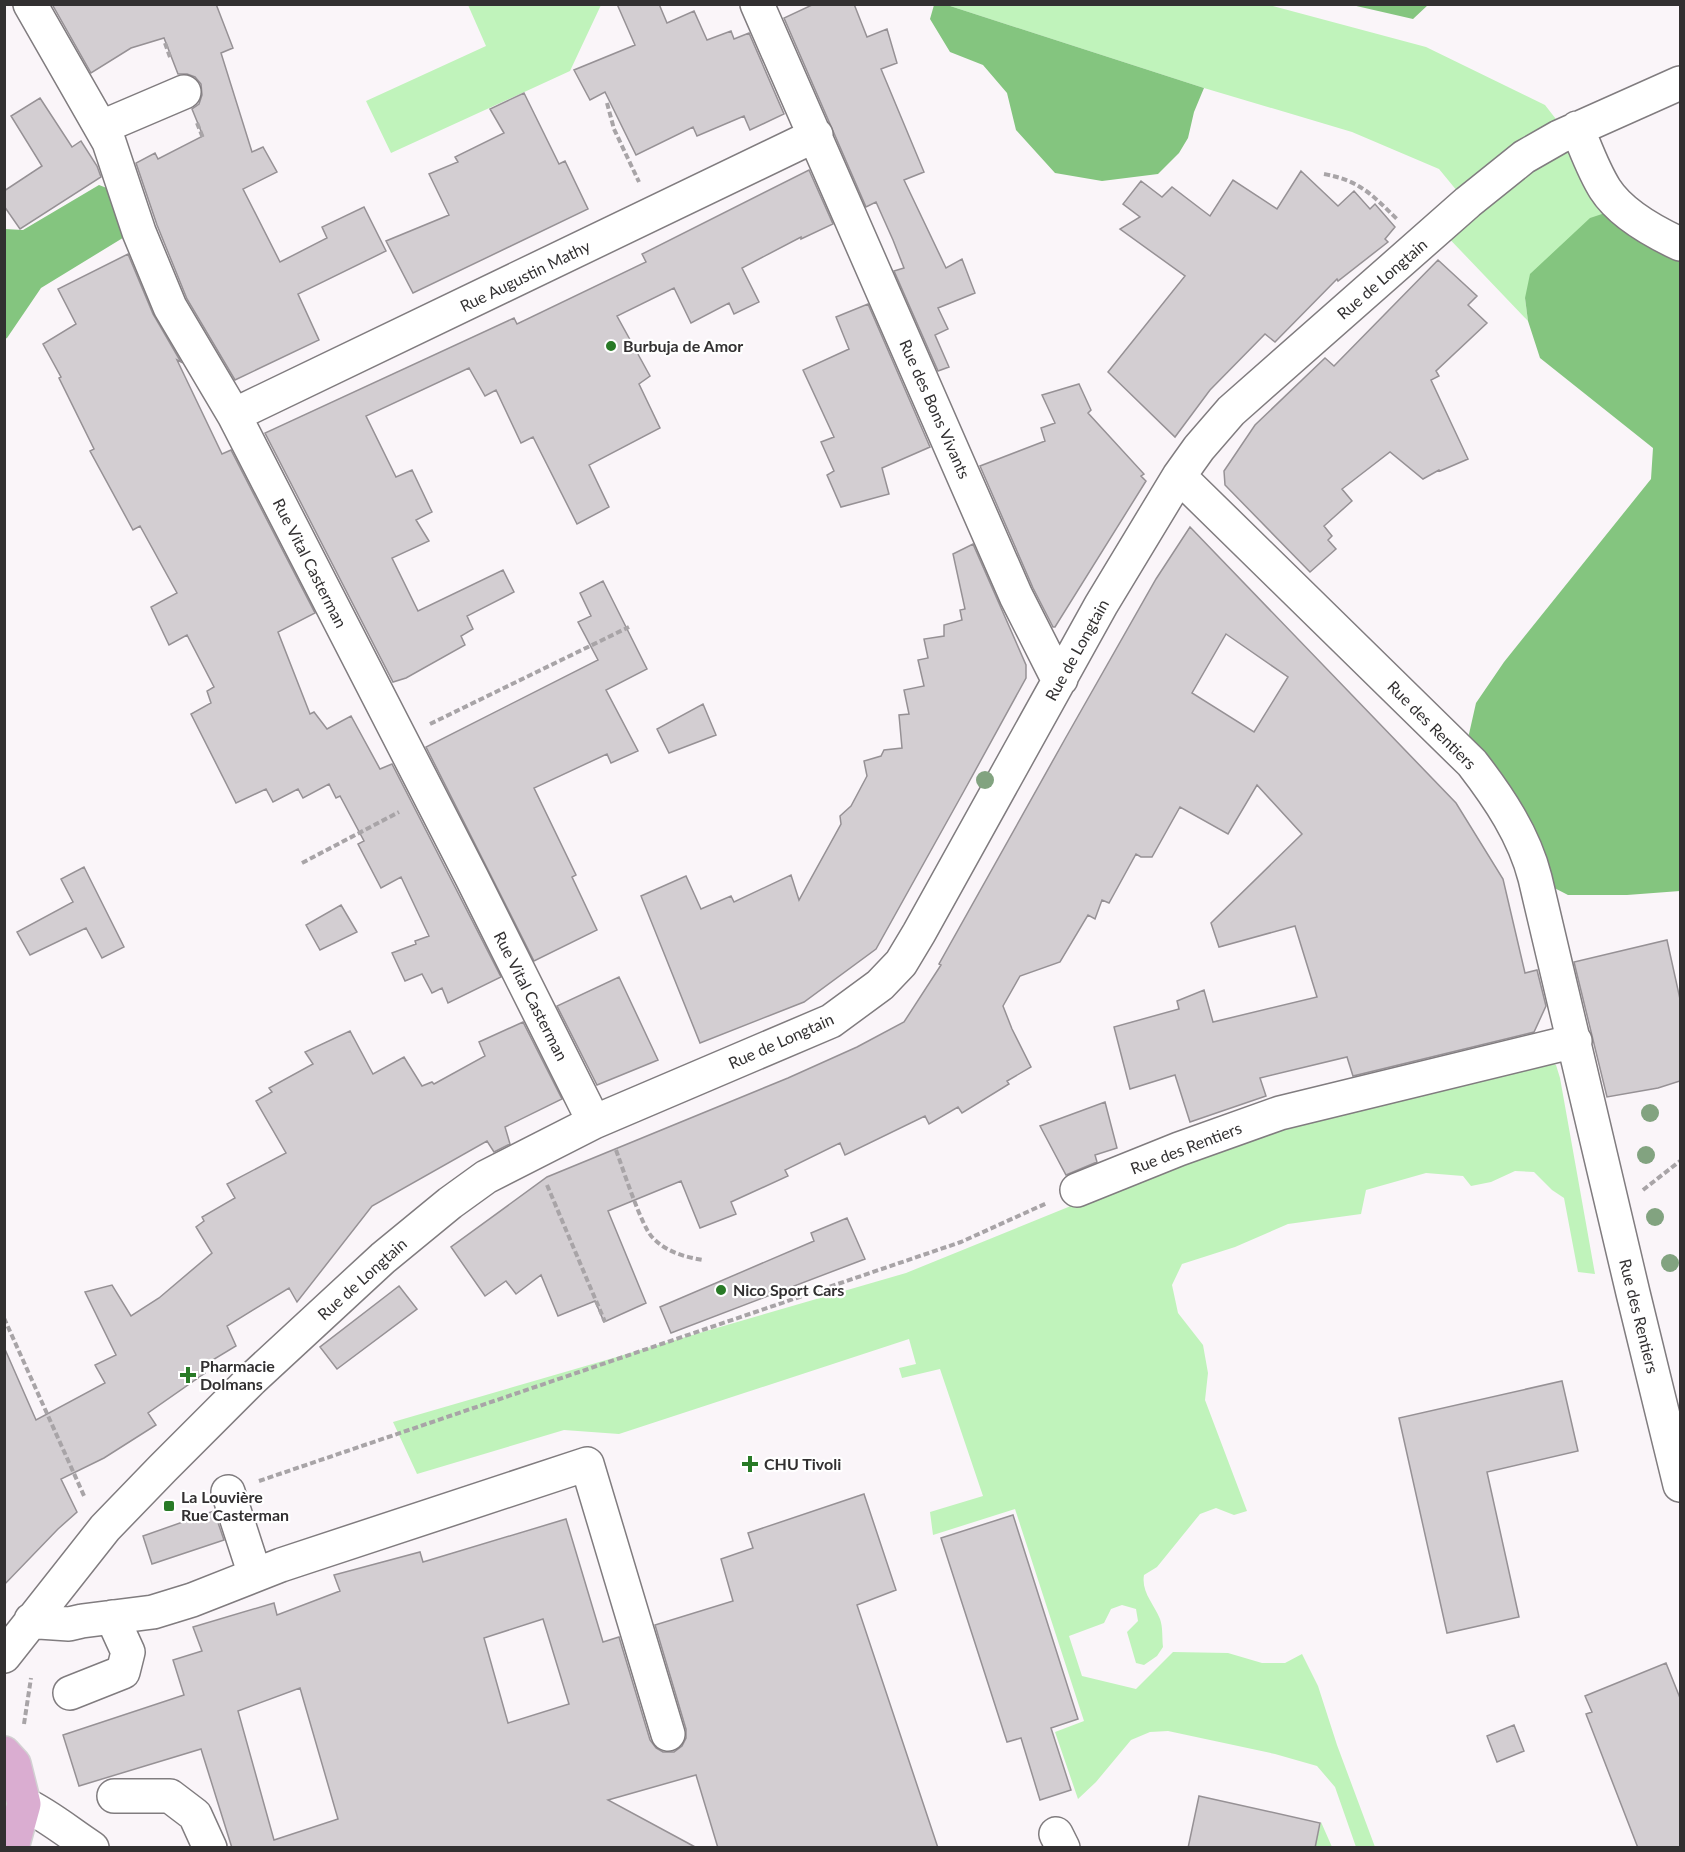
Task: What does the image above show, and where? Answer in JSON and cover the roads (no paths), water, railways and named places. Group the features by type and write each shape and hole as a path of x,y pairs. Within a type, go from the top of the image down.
{"main road":[{"path":"12,1846 24,1804 14,1764 14,1740"}],"street":[{"name":"Rue Vital Casterman","path":"30,4 102,127 170,307 234,415 599,1120"},
{"name":"Rue des Bons Vivants","path":"757,4 1016,596 1060,679"},
{"name":"Rue de Longtain","path":"14,1668 31,1620 105,1528 250,1380 383,1258 450,1203 486,1177 599,1120 831,1021 880,985 901,963 919,933 1101,605 1198,448 1231,411 1468,202 1524,157 1568,132 1680,82"},
{"path":"102,127 184,92"},
{"path":"1568,132 1590,162 1606,192 1650,230 1680,244"},
{"name":"Rue Augustin Mathy","path":"234,415 816,135"},
{"name":"Rue des Rentiers","path":"1179,476 1472,763 1498,796 1516,828 1532,863 1680,1485"},
{"name":"Rue des Rentiers","path":"1077,1190 1179,1149 1280,1113 1575,1041"},
{"path":"31,1620 69,1624 163,1609 255,1575 587,1464 668,1734"},
{"path":"228,1492 255,1575"},
{"path":"70,1693 123,1672 128,1652 112,1617"},
{"path":"114,1796 170,1796 195,1815 210,1848"},
{"path":"24,1804 47,1815 83,1842"},
{"path":"12,1846 40,1838 83,1842"}],"place":[{"name":"Burbuja de Amor","path":"611,346"},
{"name":"Nico Sport Cars","path":"721,1290"},
{"name":"Pharmacie Dolmans","path":"188,1375"},
{"name":"CHU Tivoli","path":"750,1464"},
{"name":"La Louvière Rue Casterman","path":"169,1506"}]}
